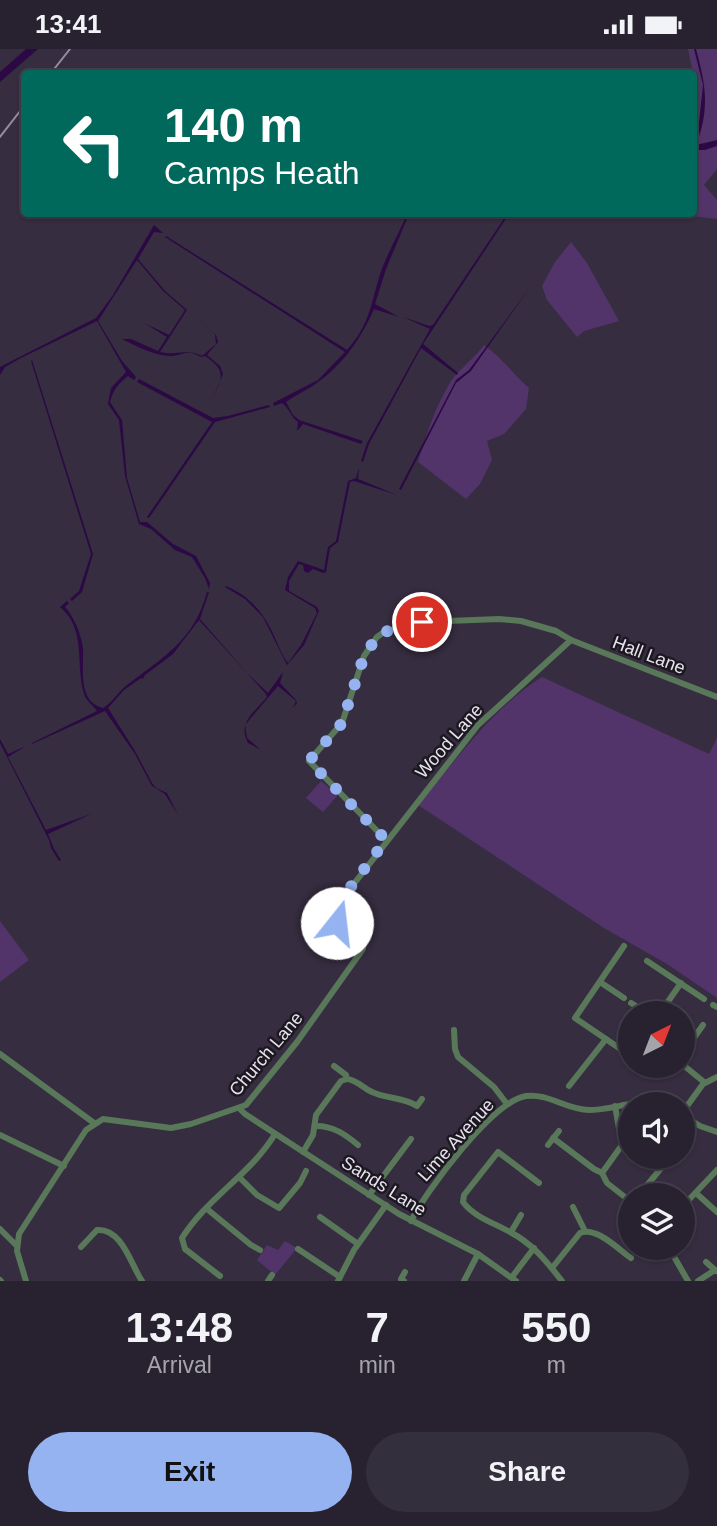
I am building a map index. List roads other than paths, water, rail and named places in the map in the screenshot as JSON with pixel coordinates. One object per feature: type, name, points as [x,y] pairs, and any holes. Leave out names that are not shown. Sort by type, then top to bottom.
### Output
[{"type":"street","name":"Hall Lane","points":[[386,840],[309,761],[342,723],[364,656],[377,637],[384,632],[422,622],[499,619],[521,621],[556,631],[571,640],[717,697]]},
{"type":"street","name":"Wood Lane","points":[[386,840],[478,725],[571,640]]},
{"type":"street","name":"Church Lane","points":[[94,1123],[110,1119],[171,1128],[240,1108],[251,1100],[297,1042],[360,954],[362,944],[337,923],[333,913],[386,840]]},
{"type":"street","points":[[618,1047],[575,1018],[624,946]]},
{"type":"street","points":[[648,961],[704,999]]},
{"type":"street","points":[[600,982],[624,998]]},
{"type":"street","points":[[668,1001],[681,983]]},
{"type":"street","points":[[695,1034],[704,1025]]},
{"type":"street","points":[[454,1030],[456,1052],[462,1062],[494,1087],[507,1104]]},
{"type":"street","points":[[569,1086],[589,1065],[606,1039]]},
{"type":"street","points":[[448,1054],[456,1052]]},
{"type":"street","points":[[0,1055],[94,1123],[86,1129],[21,1229],[16,1245]]},
{"type":"street","points":[[334,1066],[346,1075],[347,1079]]},
{"type":"street","points":[[695,1075],[704,1083]]},
{"type":"street","points":[[695,1096],[704,1083],[717,1077]]},
{"type":"street","points":[[303,1152],[316,1126],[316,1115],[341,1081],[355,1080],[376,1094],[407,1100],[417,1106],[422,1099]]},
{"type":"street","name":"Lime Avenue","points":[[411,1221],[432,1187],[493,1115],[517,1098],[529,1095],[542,1097],[589,1110],[618,1106]]},
{"type":"street","points":[[602,1173],[622,1145],[615,1106]]},
{"type":"street","name":"Sands Lane","points":[[240,1108],[245,1114],[369,1195],[411,1221],[478,1254],[514,1279]]},
{"type":"street","points":[[695,1123],[717,1132]]},
{"type":"street","points":[[316,1126],[326,1126],[338,1131],[358,1145]]},
{"type":"street","points":[[548,1145],[559,1131]]},
{"type":"street","points":[[220,1276],[179,1244],[206,1209],[263,1153],[275,1134]]},
{"type":"street","points":[[0,1135],[64,1166]]},
{"type":"street","points":[[553,1138],[602,1173],[607,1183],[618,1192]]},
{"type":"street","points":[[369,1195],[408,1148],[411,1139]]},
{"type":"street","points":[[534,1182],[496,1150],[464,1195],[463,1202],[485,1220],[511,1232],[534,1248],[562,1281]]},
{"type":"street","points":[[717,1170],[696,1193],[717,1212]]},
{"type":"street","points":[[239,1177],[257,1195],[282,1210],[306,1171]]},
{"type":"street","points":[[298,1249],[339,1279],[358,1244],[386,1205]]},
{"type":"street","points":[[206,1209],[260,1250]]},
{"type":"street","points":[[573,1212],[585,1231]]},
{"type":"street","points":[[511,1232],[521,1215]]},
{"type":"street","points":[[320,1217],[358,1244]]},
{"type":"street","points":[[0,1229],[16,1245],[26,1281]]},
{"type":"street","points":[[81,1247],[97,1230],[102,1229],[123,1245],[142,1281]]},
{"type":"street","points":[[552,1268],[580,1233],[585,1231],[595,1233],[618,1248]]},
{"type":"street","points":[[514,1279],[534,1248]]},
{"type":"street","points":[[464,1281],[478,1254]]},
{"type":"street","points":[[676,1260],[688,1281]]},
{"type":"street","points":[[698,1281],[716,1271],[706,1262]]},
{"type":"street","points":[[404,1281],[401,1279],[405,1272]]},
{"type":"railway","points":[[53,70],[70,49]]},
{"type":"railway","points":[[0,137],[21,110]]}]
